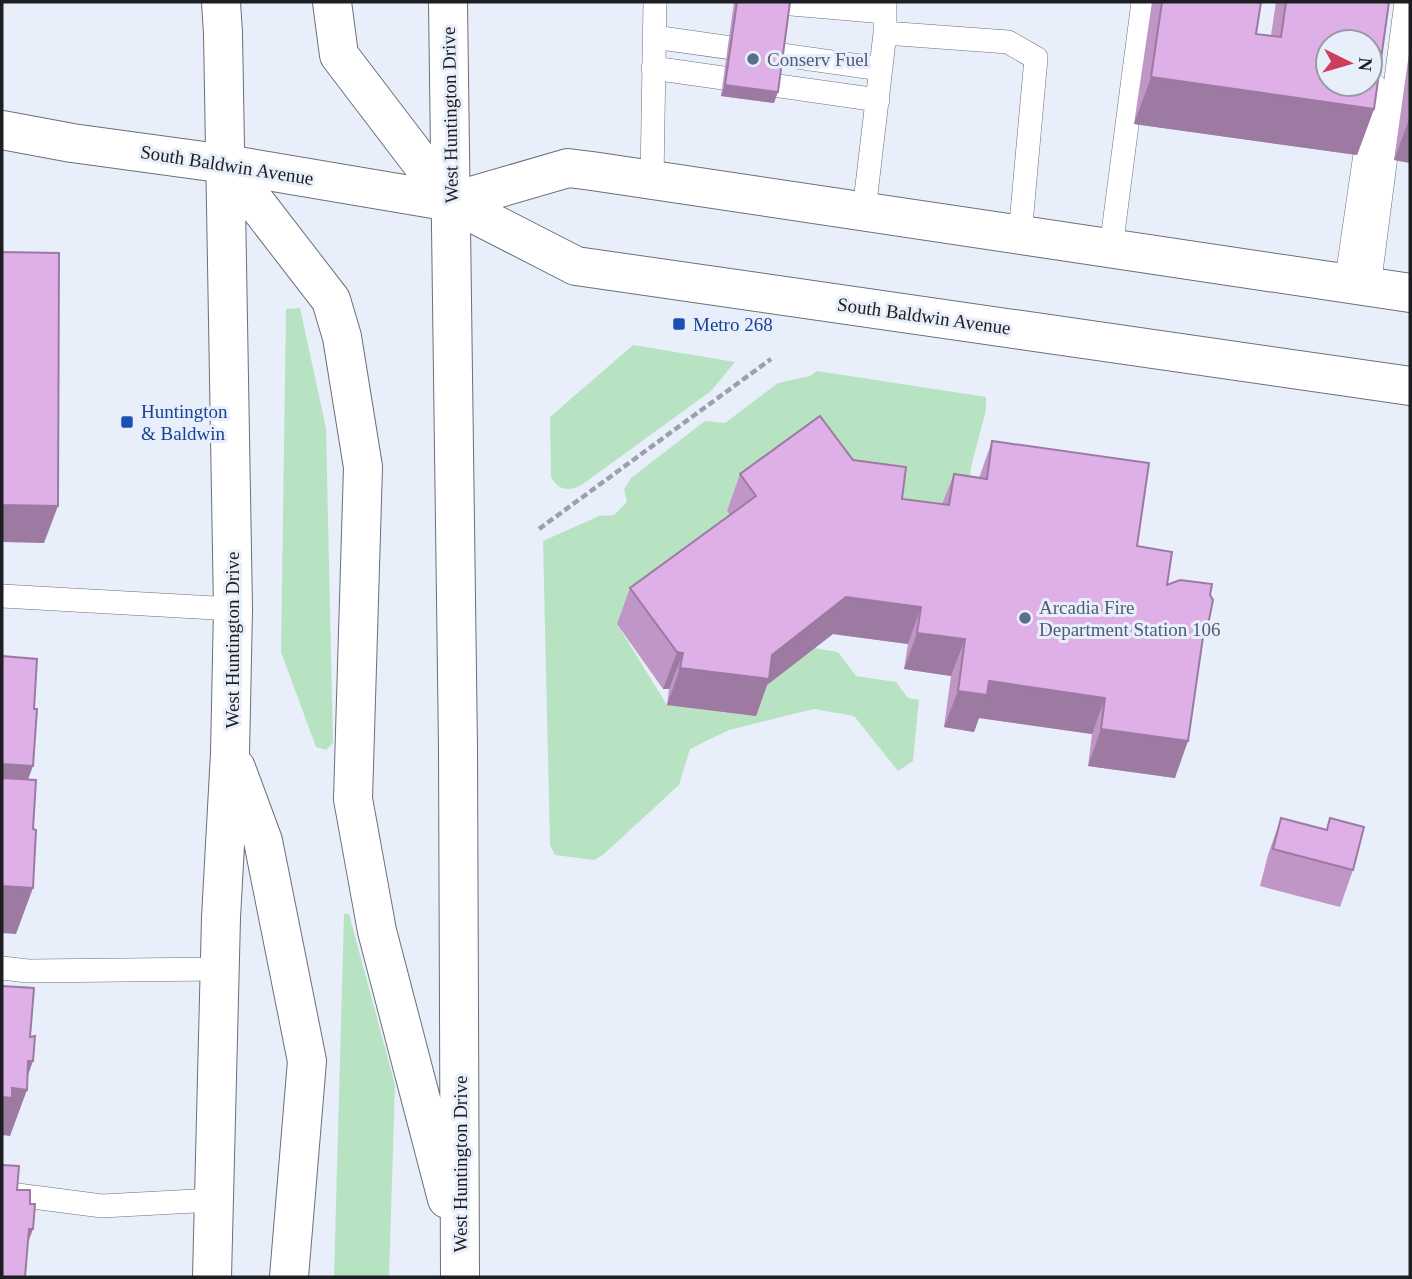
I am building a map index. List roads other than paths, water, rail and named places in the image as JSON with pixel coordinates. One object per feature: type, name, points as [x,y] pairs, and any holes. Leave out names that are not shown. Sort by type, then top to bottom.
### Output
[{"type":"main road","name":"West Huntington Drive","points":[[212,1277],[233,608],[221,2]]},
{"type":"main road","points":[[332,2],[339,55],[452,202]]},
{"type":"main road","name":"West Huntington Drive","points":[[448,2],[461,1266]]},
{"type":"main road","name":"South Baldwin Avenue","points":[[2,130],[452,202],[576,266],[1410,386]]},
{"type":"main road","points":[[226,164],[331,300],[342,337],[363,467],[353,799],[377,931],[461,1266]]},
{"type":"main road","name":"South Baldwin Avenue","points":[[452,202],[568,168],[1410,293]]},
{"type":"main road","points":[[230,753],[263,841],[307,1061],[289,1277]]},
{"type":"lane","points":[[652,180],[656,2]]},
{"type":"lane","points":[[768,2],[885,16],[1008,42],[1036,58],[1020,235]]},
{"type":"lane","points":[[1111,248],[1143,2]]},
{"type":"lane","points":[[1358,285],[1387,2]]},
{"type":"lane","points":[[1358,285],[1406,2]]},
{"type":"lane","points":[[864,211],[885,16]]},
{"type":"lane","points":[[654,37],[881,69]]},
{"type":"lane","points":[[653,68],[878,100]]},
{"type":"lane","points":[[2,596],[233,608]]},
{"type":"lane","points":[[2,968],[28,971],[220,969]]},
{"type":"lane","points":[[2,1192],[102,1206],[214,1200]]},
{"type":"place","name":"Conserv Fuel","points":[[753,59]]},
{"type":"place","name":"Metro 268","points":[[679,324]]},
{"type":"place","name":"Huntington & Baldwin","points":[[127,422]]},
{"type":"place","name":"Arcadia Fire Department Station 106","points":[[1025,618]]}]
